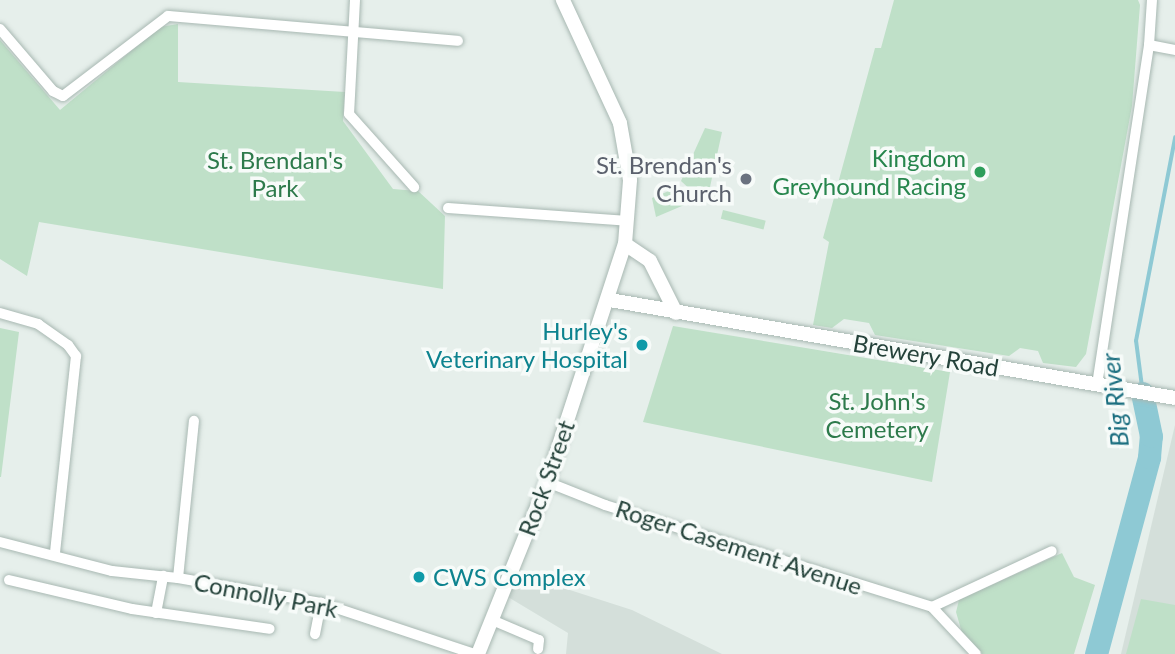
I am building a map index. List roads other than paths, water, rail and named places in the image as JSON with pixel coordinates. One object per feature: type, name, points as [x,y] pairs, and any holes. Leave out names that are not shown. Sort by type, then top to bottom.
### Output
[{"type":"main road","name":"Rock Street","points":[[476,654],[547,482],[610,300],[625,244],[629,168],[620,123],[563,0]]},
{"type":"main road","points":[[625,244],[650,261],[677,313]]},
{"type":"main road","name":"Brewery Road","points":[[610,300],[1175,398]]},
{"type":"street","points":[[355,0],[351,32],[349,114],[414,187]]},
{"type":"street","points":[[1097,385],[1149,44],[1152,0]]},
{"type":"street","points":[[0,29],[53,91],[63,96],[169,16],[458,41]]},
{"type":"street","points":[[1149,44],[1175,50]]},
{"type":"street","points":[[448,208],[628,221]]},
{"type":"street","points":[[0,313],[38,324],[68,345],[76,356],[55,554]]},
{"type":"street","points":[[178,578],[194,421]]},
{"type":"street","name":"Roger Casement Avenue","points":[[547,482],[606,505],[932,607],[976,654]]},
{"type":"street","name":"Connolly Park","points":[[0,542],[55,554],[112,572],[178,578],[321,603],[476,654]]},
{"type":"street","points":[[932,607],[1052,551]]},
{"type":"street","points":[[156,613],[163,576]]},
{"type":"street","points":[[9,580],[156,613],[270,629]]},
{"type":"street","points":[[314,634],[321,603]]},
{"type":"street","points":[[492,620],[539,640],[538,649]]},
{"type":"waterway","name":"Big River","points":[[1142,387],[1136,341],[1175,138]]},
{"type":"waterway","name":"Big River","points":[[1096,654],[1149,457],[1151,436],[1142,393]]},
{"type":"place","name":"Kingdom Greyhound Racing","points":[[980,172]]},
{"type":"place","name":"St. Brendan's Church","points":[[746,179]]},
{"type":"place","name":"Hurley's Veterinary Hospital","points":[[642,345]]},
{"type":"place","name":"CWS Complex","points":[[419,577]]},
{"type":"park label","name":"St. Brendan's Park","points":[[275,174]]},
{"type":"park label","name":"St. John's Cemetery","points":[[877,415]]}]
